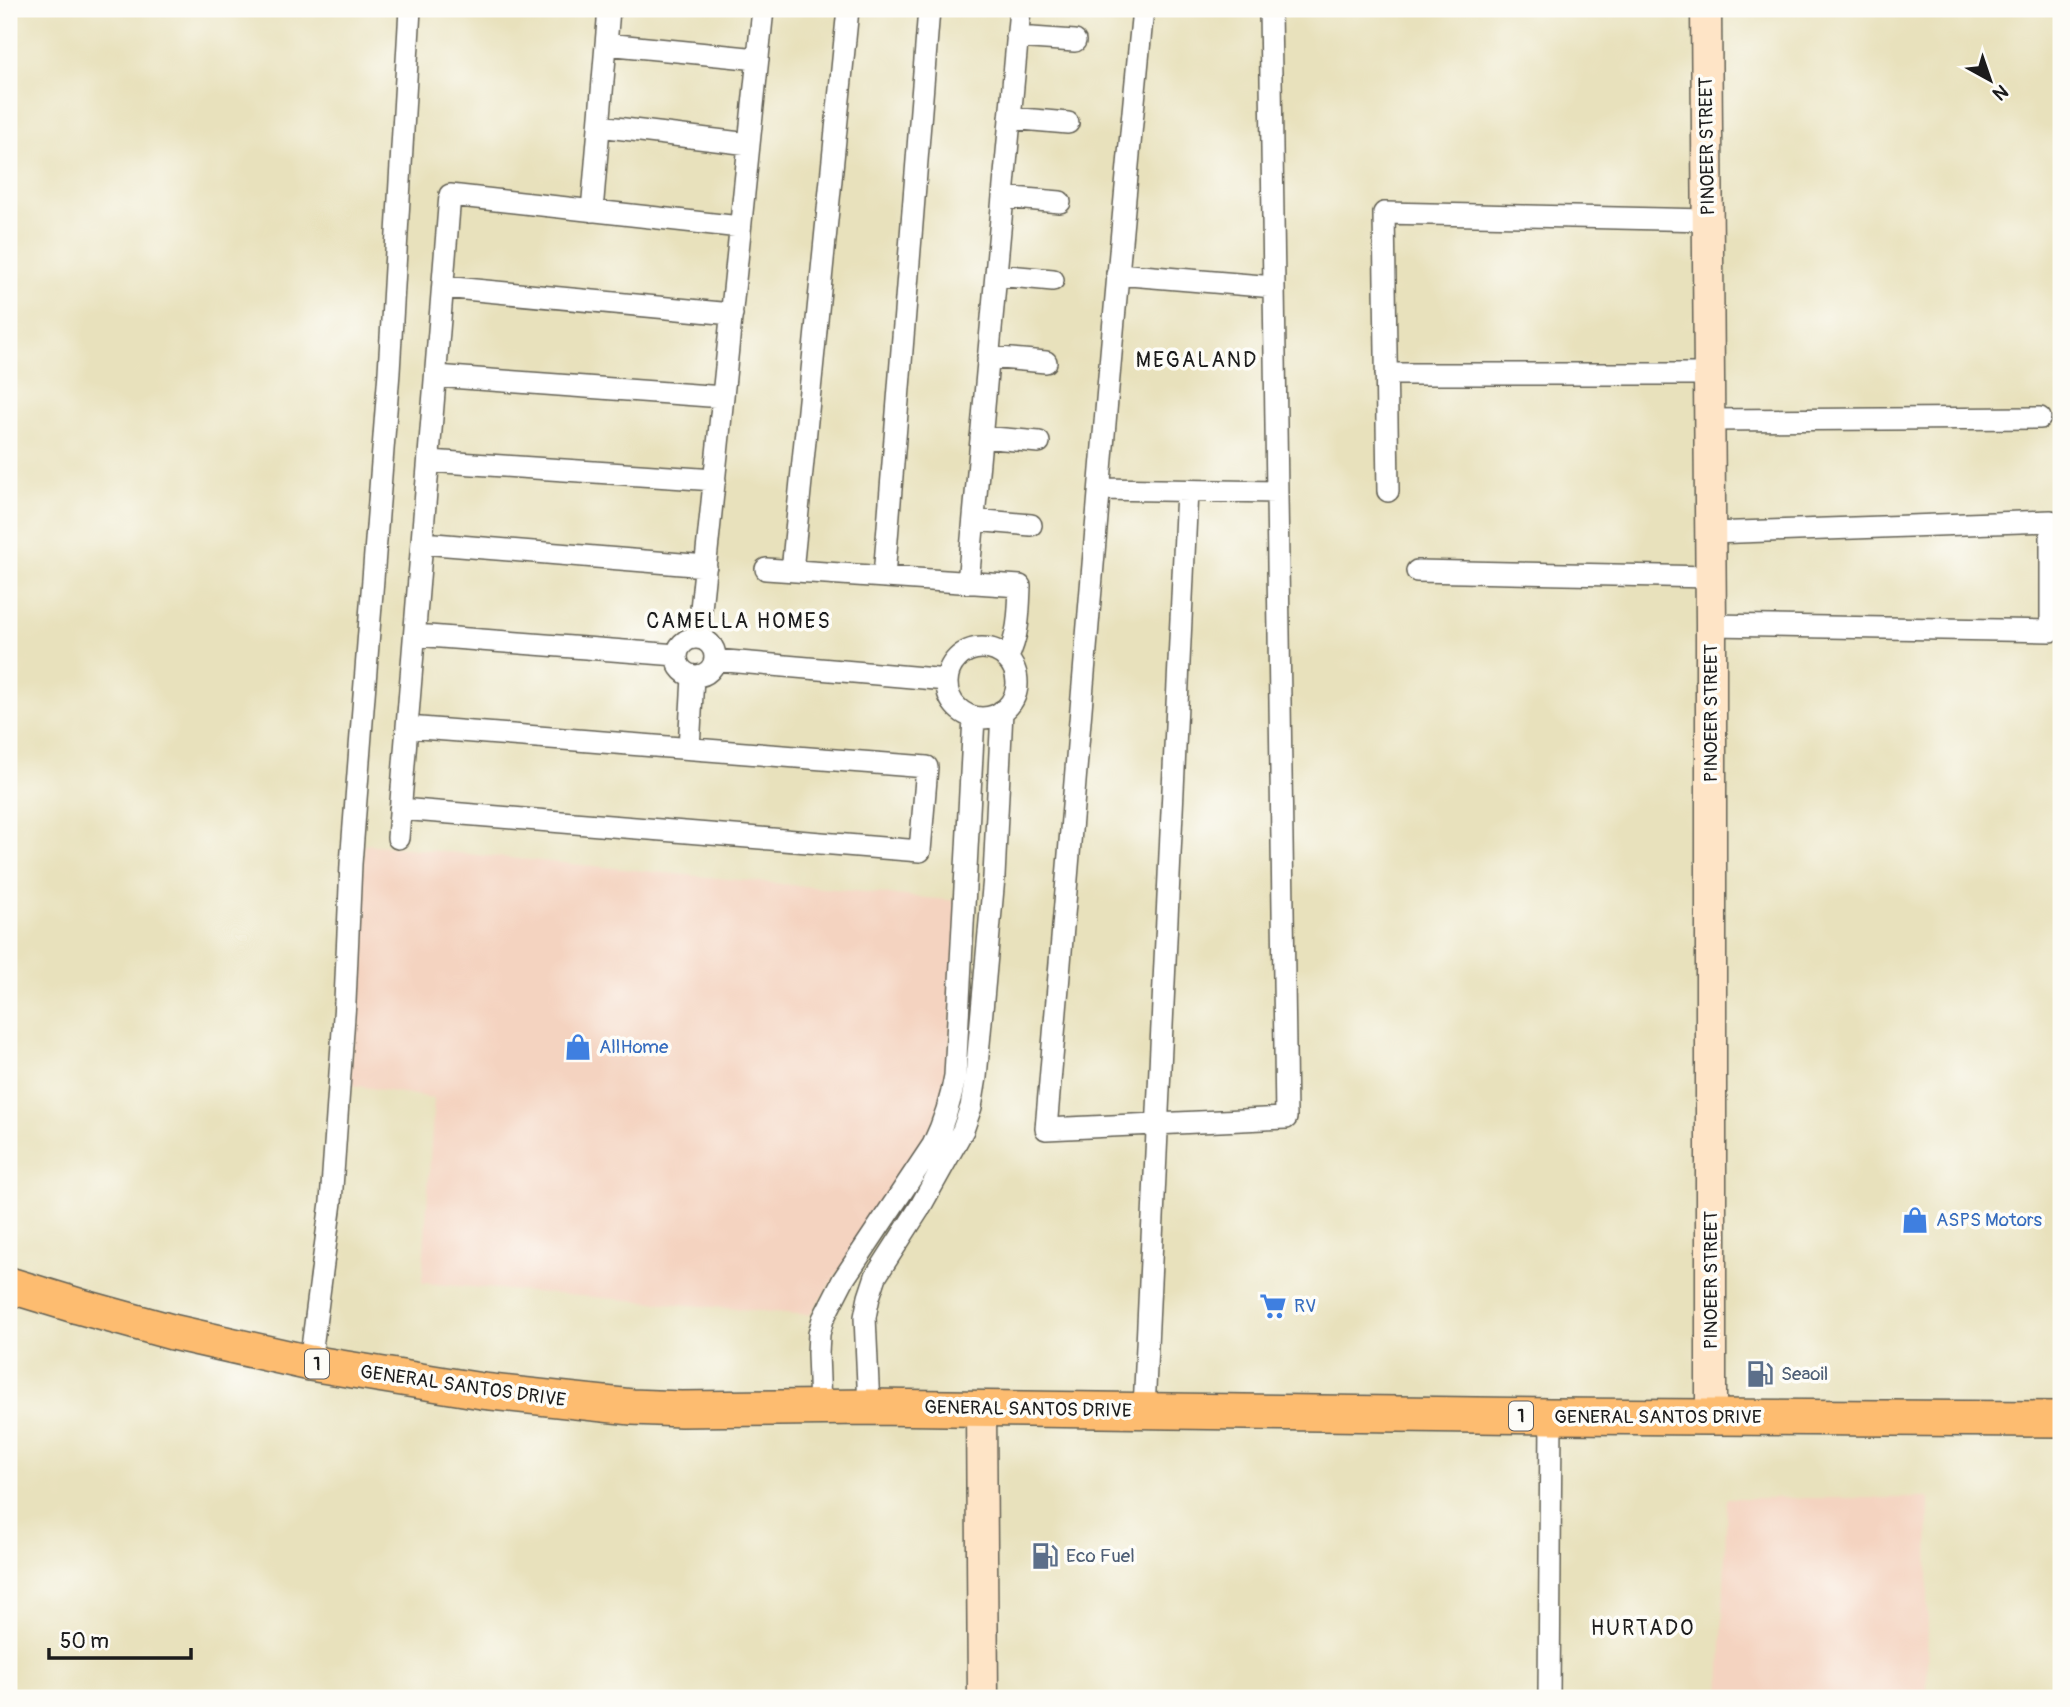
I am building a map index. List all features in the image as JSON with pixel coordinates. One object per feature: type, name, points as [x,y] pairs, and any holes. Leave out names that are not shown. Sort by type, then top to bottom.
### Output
[{"type":"highway","name":"GENERAL SANTOS DRIVE","points":[[9,1285],[172,1332],[310,1363],[470,1389],[632,1407],[2061,1419]]},
{"type":"main road","name":"PINOEER STREET","points":[[1706,9],[1711,533],[1711,1417]]},
{"type":"main road","points":[[981,1408],[983,1698]]},
{"type":"street","points":[[310,1363],[331,1202],[345,1002],[351,864],[388,372],[410,9]]},
{"type":"street","points":[[592,211],[609,9]]},
{"type":"street","points":[[698,638],[763,9]]},
{"type":"street","points":[[792,571],[848,9]]},
{"type":"street","points":[[884,577],[929,9]]},
{"type":"street","points":[[968,583],[1020,9]]},
{"type":"street","points":[[1143,9],[1117,274],[1046,1129],[1286,1118],[1270,9]]},
{"type":"street","points":[[1017,37],[1075,41]]},
{"type":"street","points":[[606,44],[758,59]]},
{"type":"street","points":[[1010,118],[1068,123]]},
{"type":"street","points":[[599,126],[749,144]]},
{"type":"street","points":[[398,838],[450,195],[740,227]]},
{"type":"street","points":[[1003,197],[1060,202]]},
{"type":"street","points":[[1388,491],[1384,214],[1708,220]]},
{"type":"street","points":[[1117,274],[1274,287]]},
{"type":"street","points":[[996,275],[1053,280]]},
{"type":"street","points":[[443,287],[732,314]]},
{"type":"street","points":[[988,357],[1046,362]]},
{"type":"street","points":[[1386,374],[1709,374]]},
{"type":"street","points":[[436,376],[723,397]]},
{"type":"street","points":[[1709,420],[2040,418]]},
{"type":"street","points":[[981,438],[1039,442]]},
{"type":"street","points":[[429,461],[715,480]]},
{"type":"street","points":[[1101,489],[1277,492]]},
{"type":"street","points":[[1144,1410],[1187,491]]},
{"type":"street","points":[[974,520],[1031,525]]},
{"type":"street","points":[[1711,533],[2051,521],[2051,631],[1711,625]]},
{"type":"street","points":[[422,542],[706,566]]},
{"type":"street","points":[[766,569],[1020,586],[1018,626],[1015,642],[1007,659]]},
{"type":"street","points":[[1417,570],[1711,577]]},
{"type":"street","points":[[415,635],[677,655]]},
{"type":"street","points":[[698,638],[711,646],[715,660],[707,673],[693,677],[680,669],[677,655],[684,642],[698,638]]},
{"type":"street","points":[[980,648],[990,649],[1007,659],[1017,676],[1015,696],[1002,711],[993,716],[974,717],[964,713],[951,699],[948,690],[949,670],[954,662],[971,650],[980,648]]},
{"type":"street","points":[[715,660],[947,680]]},
{"type":"street","points":[[689,748],[693,677]]},
{"type":"street","points":[[869,1407],[865,1317],[876,1276],[950,1155],[971,1107],[994,877],[1002,711]]},
{"type":"street","points":[[820,1407],[818,1353],[823,1319],[843,1280],[933,1145],[951,1102],[955,1076],[974,717]]},
{"type":"street","points":[[400,809],[919,851],[927,766],[407,727]]},
{"type":"street","points":[[1549,1698],[1552,1416]]},
{"type":"shaded area","points":[[364,844],[958,901],[947,1091],[923,1144],[810,1315],[422,1283],[434,1098],[350,1085]]},
{"type":"shaded area","points":[[1727,1498],[1929,1498],[1927,1698],[1720,1698]]},
{"type":"place","name":"AllHome","points":[[578,1047]]},
{"type":"place","name":"ASPS Motors","points":[[1915,1220]]},
{"type":"place","name":"RV","points":[[1273,1306]]},
{"type":"place","name":"Seaoil","points":[[1760,1374]]},
{"type":"place","name":"Eco Fuel","points":[[1045,1556]]},
{"type":"district","name":"MEGALAND","points":[[1197,360]]},
{"type":"district","name":"CAMELLA HOMES","points":[[739,621]]},
{"type":"district","name":"HURTADO","points":[[1643,1628]]}]
